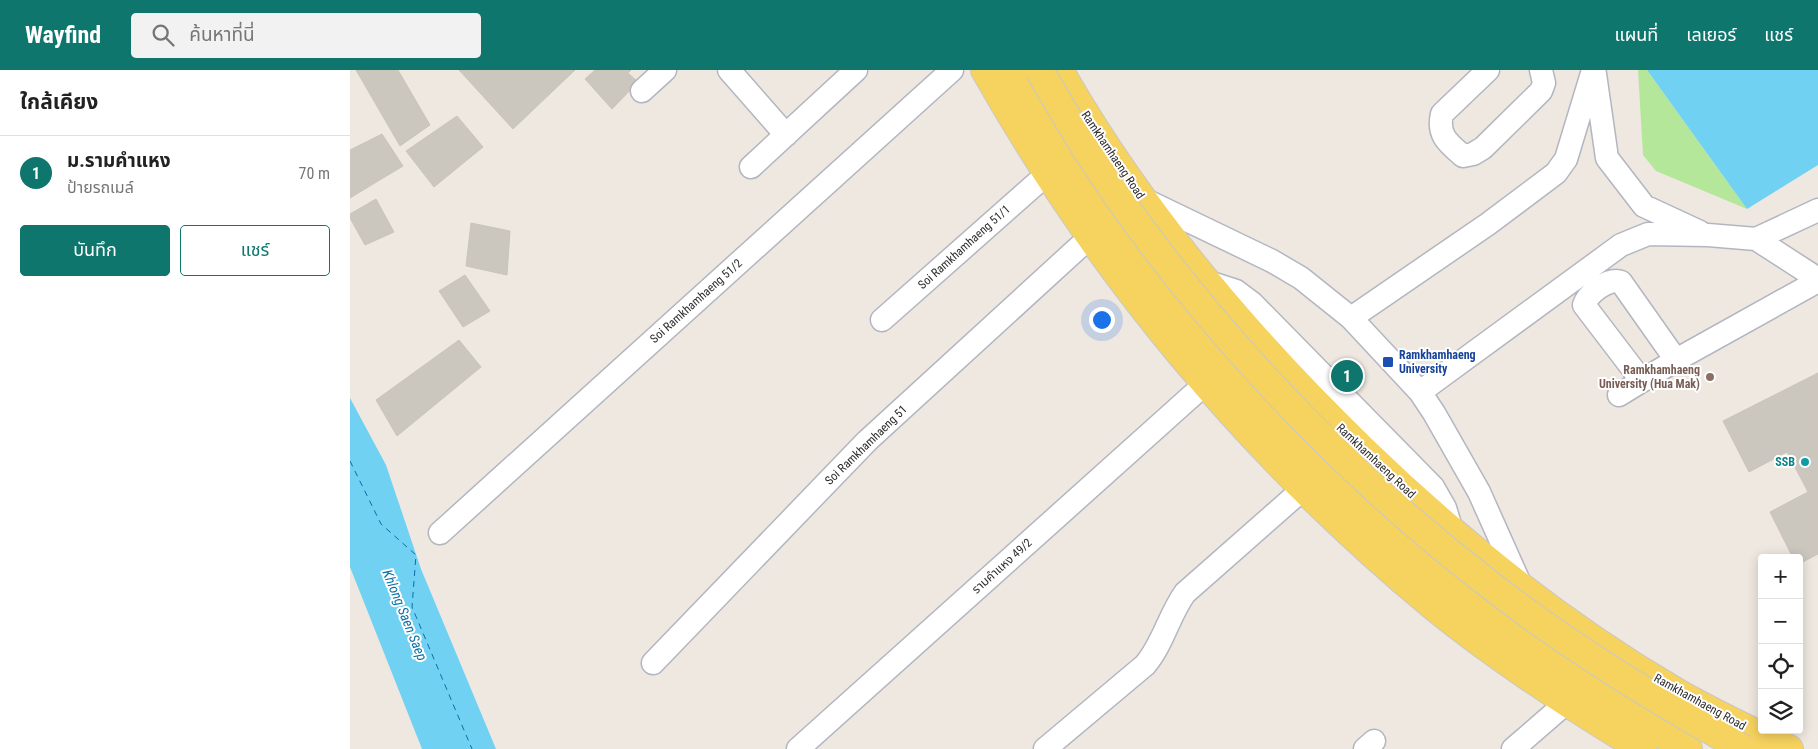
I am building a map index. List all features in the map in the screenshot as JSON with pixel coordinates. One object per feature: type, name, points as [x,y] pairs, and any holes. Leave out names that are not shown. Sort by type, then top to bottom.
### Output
[{"type":"main road","points":[[986,70],[1047,174],[1090,237],[1205,384],[1246,431],[1303,489],[1371,553],[1434,606],[1496,654],[1566,703],[1642,749]]},
{"type":"main road","points":[[1010,70],[1070,170],[1140,269],[1213,357],[1296,447],[1375,523],[1471,603],[1571,677],[1688,749]]},
{"type":"main road","name":"Ramkhamhaeng Road","points":[[1039,70],[1091,156],[1160,254],[1231,340],[1314,428],[1391,503],[1485,582],[1588,656],[1674,710],[1745,743],[1789,749]]},
{"type":"main road","name":"Ramkhamhaeng Road","points":[[1060,70],[1091,126],[1140,198],[1205,281],[1296,383],[1391,477],[1452,531],[1521,586],[1601,643],[1676,692],[1745,743]]},
{"type":"street","points":[[642,91],[665,70]]},
{"type":"street","points":[[729,70],[786,135]]},
{"type":"street","points":[[751,167],[856,70]]},
{"type":"street","name":"Soi Ramkhamhaeng 51/2","points":[[440,533],[952,70]]},
{"type":"street","points":[[1488,70],[1442,114],[1440,123],[1444,139],[1463,156],[1473,154],[1483,148],[1541,91],[1544,83],[1541,70]]},
{"type":"street","points":[[1351,318],[1488,224],[1556,173],[1566,159],[1594,70]]},
{"type":"street","points":[[1594,70],[1607,158],[1644,206],[1708,235]]},
{"type":"street","name":"Soi Ramkhamhaeng 51/1","points":[[882,320],[1047,174]]},
{"type":"street","points":[[1140,198],[1272,261],[1301,278],[1351,318],[1420,392],[1464,464],[1521,586]]},
{"type":"street","points":[[1756,240],[1818,210]]},
{"type":"street","points":[[1420,392],[1621,245],[1648,234],[1708,235],[1756,240],[1818,280],[1676,360],[1620,395]]},
{"type":"street","name":"Soi Ramkhamhaeng 51","points":[[652,664],[867,441],[1090,237]]},
{"type":"street","points":[[1642,381],[1584,305],[1588,296],[1599,288],[1613,281],[1620,282],[1676,360]]},
{"type":"street","name":"รามคำแหง 49/2","points":[[798,749],[1205,384]]},
{"type":"street","points":[[1045,749],[1145,665],[1153,655],[1176,605],[1185,593],[1303,489]]},
{"type":"street","points":[[1513,749],[1566,703]]},
{"type":"green space","points":[[1638,70],[1647,70],[1747,209],[1656,171],[1643,155]]},
{"type":"water","points":[[1647,70],[1818,70],[1818,165],[1747,209]]},
{"type":"water","name":"Khlong Saen Saep","points":[[350,398],[386,465],[421,569],[496,749],[422,749],[350,567]]},
{"type":"building","points":[[356,70],[398,70],[430,125],[400,146]]},
{"type":"building","points":[[459,70],[575,70],[513,129]]},
{"type":"building","points":[[595,70],[631,70],[628,73],[638,82],[612,109],[585,79]]},
{"type":"building","points":[[457,116],[483,147],[434,187],[406,151]]},
{"type":"building","points":[[382,134],[403,166],[350,198],[350,150]]},
{"type":"building","points":[[376,199],[394,232],[365,245],[350,218],[350,214]]},
{"type":"building","points":[[471,223],[510,231],[507,275],[466,266]]},
{"type":"building","points":[[465,275],[490,311],[463,327],[439,291]]},
{"type":"building","points":[[459,340],[481,367],[397,436],[376,400]]},
{"type":"building","name":"SSB","points":[[1818,373],[1818,554],[1803,562],[1803,554],[1791,554],[1770,512],[1808,492],[1787,452],[1749,472],[1723,421]]},
{"type":"ferry route","points":[[350,461],[381,524],[416,555],[412,607],[472,749]]},
{"type":"place","name":"Ramkhamhaeng University","points":[[1388,362]]},
{"type":"place","name":"ม.รามคำแหง","points":[[1347,376]]},
{"type":"place","name":"Ramkhamhaeng University (Hua Mak)","points":[[1710,377]]},
{"type":"place","name":"SSB","points":[[1805,462]]}]
